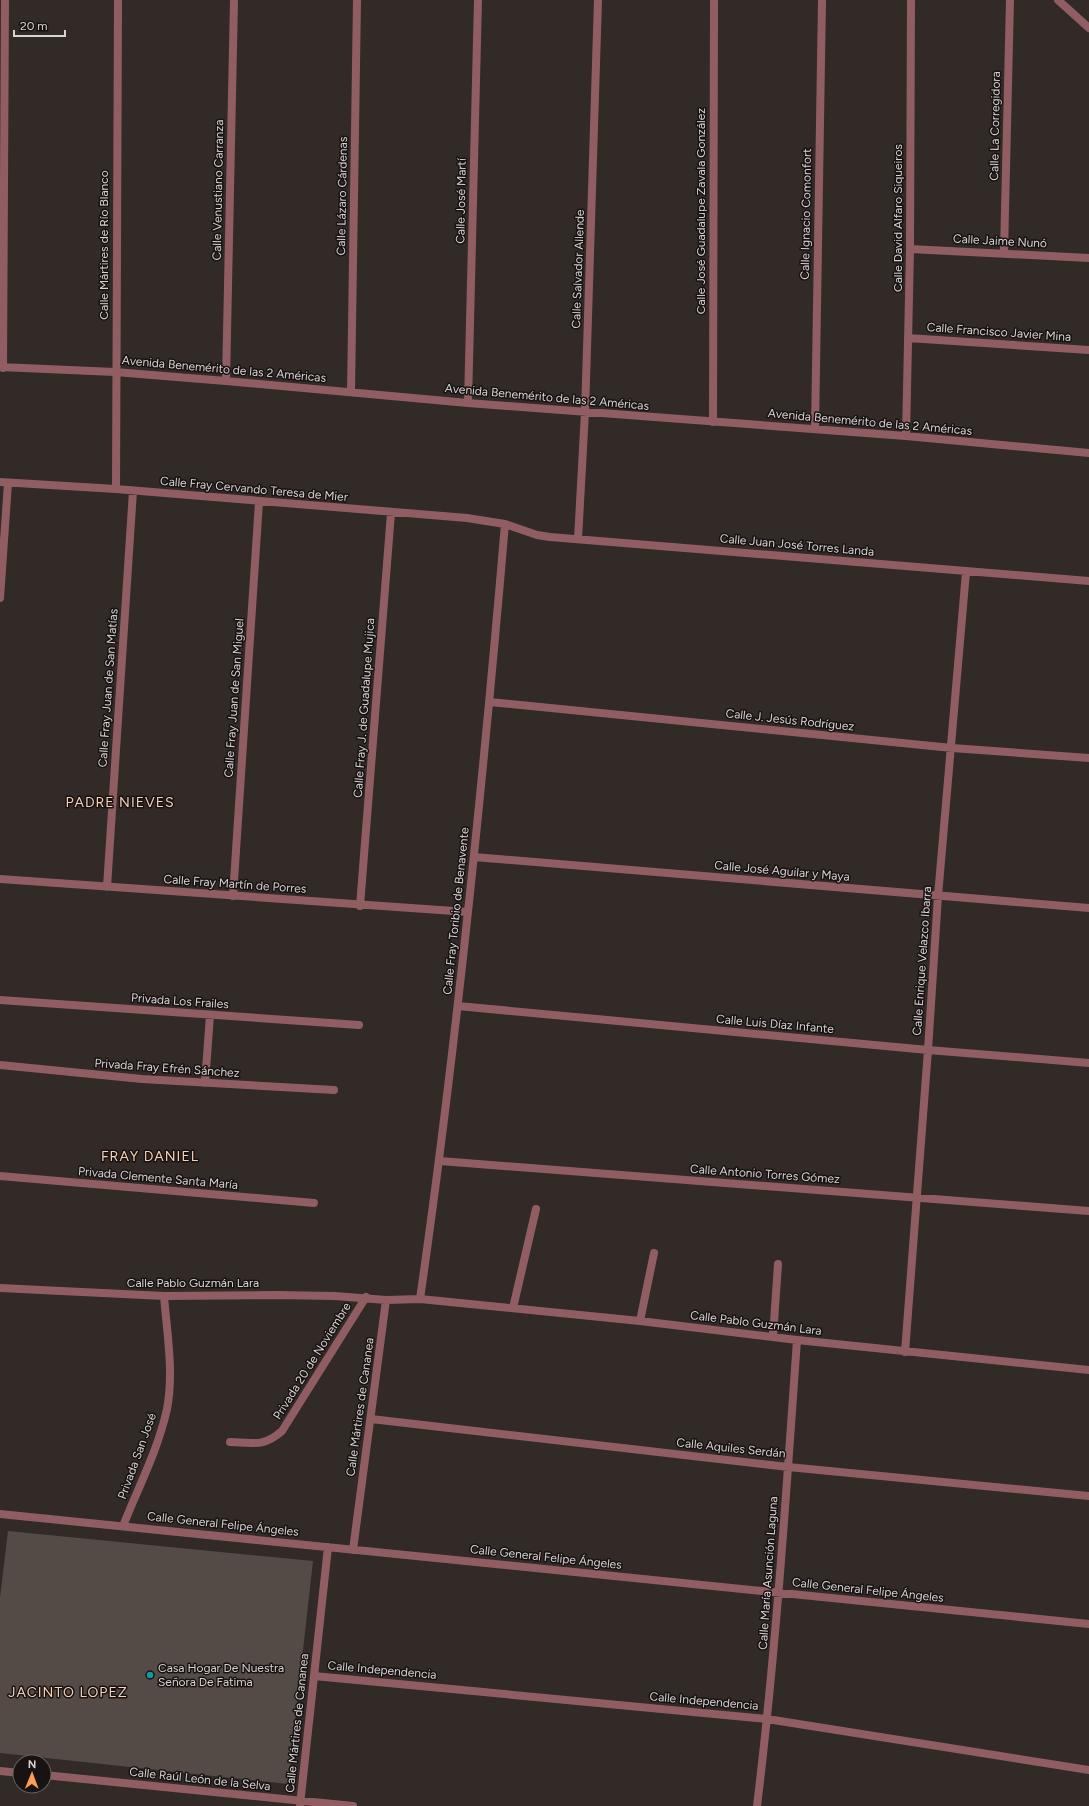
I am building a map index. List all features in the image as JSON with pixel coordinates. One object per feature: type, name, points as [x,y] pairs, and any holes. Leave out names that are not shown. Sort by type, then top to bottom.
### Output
[{"type":"street","points":[[2,367],[5,0]]},
{"type":"street","name":"Calle Mártires de Río Blanco","points":[[116,490],[115,372],[118,0]]},
{"type":"street","name":"Calle Venustiano Carranza","points":[[226,381],[234,0]]},
{"type":"street","name":"Calle Lázaro Cárdenas","points":[[351,392],[357,0]]},
{"type":"street","name":"Calle José Martí","points":[[468,403],[478,0]]},
{"type":"street","name":"Calle Salvador Allende","points":[[578,539],[585,412],[598,0]]},
{"type":"street","name":"Calle José Guadalupe Zavala González","points":[[713,422],[714,0]]},
{"type":"street","name":"Calle Ignacio Comonfort","points":[[815,429],[822,0]]},
{"type":"street","name":"Calle David Alfaro Siqueiros","points":[[906,436],[910,248],[910,0]]},
{"type":"street","name":"Calle La Corregidora","points":[[1004,253],[1010,0]]},
{"type":"street","points":[[1058,0],[1089,28]]},
{"type":"street","name":"Calle Jaime Nunó","points":[[910,248],[1089,258]]},
{"type":"street","name":"Calle Francisco Javier Mina","points":[[908,338],[1089,350]]},
{"type":"street","name":"Avenida Benemérito de las 2 Américas","points":[[2,367],[115,372],[468,403],[906,436],[1089,453]]},
{"type":"street","points":[[0,598],[4,482]]},
{"type":"street","name":"Calle Fray Cervando Teresa de Mier","points":[[4,482],[467,518],[505,524]]},
{"type":"street","name":"Calle Fray Juan de San Matías","points":[[107,886],[133,491]]},
{"type":"street","name":"Calle Fray Juan de San Miguel","points":[[233,896],[259,502]]},
{"type":"street","name":"Calle Fray J. de Guadalupe Mujica","points":[[360,906],[391,513]]},
{"type":"street","name":"Calle Juan José Torres Landa","points":[[505,524],[537,536],[1089,581]]},
{"type":"street","name":"Calle Fray Toribio de Benavente","points":[[420,1299],[440,1161],[458,1006],[490,702],[505,524]]},
{"type":"street","name":"Calle Enrique Velazco Ibarra","points":[[905,1352],[938,896],[952,748],[966,572]]},
{"type":"street","name":"Calle J. Jesús Rodríguez","points":[[490,702],[952,748],[1089,758]]},
{"type":"street","name":"Calle José Aguilar y Maya","points":[[474,857],[1089,908]]},
{"type":"street","name":"Calle Fray Martín de Porres","points":[[0,879],[360,906],[468,912]]},
{"type":"street","name":"Privada Los Frailes","points":[[0,1000],[359,1026]]},
{"type":"street","name":"Calle Luis Díaz Infante","points":[[458,1006],[928,1050],[1089,1063]]},
{"type":"street","points":[[204,1083],[210,1015]]},
{"type":"street","name":"Privada Fray Efrén Sánchez","points":[[0,1065],[142,1079],[334,1090]]},
{"type":"street","name":"Calle Antonio Torres Gómez","points":[[440,1161],[1089,1211]]},
{"type":"street","name":"Privada Clemente Santa María","points":[[0,1176],[314,1203]]},
{"type":"street","points":[[513,1308],[536,1208]]},
{"type":"street","points":[[640,1321],[654,1254]]},
{"type":"street","points":[[772,1337],[778,1264]]},
{"type":"street","name":"Calle Pablo Guzmán Lara","points":[[0,1288],[164,1296],[277,1295],[386,1300]]},
{"type":"street","name":"Privada San José","points":[[122,1526],[156,1446],[167,1409],[170,1385],[164,1296]]},
{"type":"street","name":"Privada 20 de Noviembre","points":[[230,1442],[264,1443],[273,1439],[282,1431],[366,1298]]},
{"type":"street","points":[[386,1300],[420,1299]]},
{"type":"street","name":"Calle Pablo Guzmán Lara","points":[[420,1299],[640,1321],[905,1352],[1089,1370]]},
{"type":"street","name":"Calle Mártires de Cananea","points":[[353,1550],[386,1300]]},
{"type":"street","name":"Calle María Asunción Laguna","points":[[756,1806],[767,1719],[779,1593],[797,1340]]},
{"type":"street","name":"Calle Aquiles Serdán","points":[[371,1419],[788,1467],[1089,1496]]},
{"type":"street","name":"Calle General Felipe Ángeles","points":[[0,1514],[1089,1624]]},
{"type":"street","name":"Calle Mártires de Cananea","points":[[300,1803],[328,1547]]},
{"type":"street","name":"Calle Independencia","points":[[314,1676],[767,1719],[1089,1770]]},
{"type":"street","points":[[0,1771],[12,1772]]},
{"type":"street","name":"Calle Raúl León de la Selva","points":[[52,1777],[300,1803],[353,1806]]},
{"type":"building","name":"Casa Hogar De Nuestra Señora De Fatima","points":[[8,1531],[313,1561],[288,1784],[52,1759],[52,1754],[0,1753],[0,1598]]},
{"type":"place","name":"Casa Hogar De Nuestra Señora De Fatima","points":[[150,1675]]},
{"type":"district","name":"PADRE NIEVES","points":[[120,802]]},
{"type":"district","name":"FRAY DANIEL","points":[[150,1156]]},
{"type":"district","name":"JACINTO LOPEZ","points":[[68,1692]]}]
